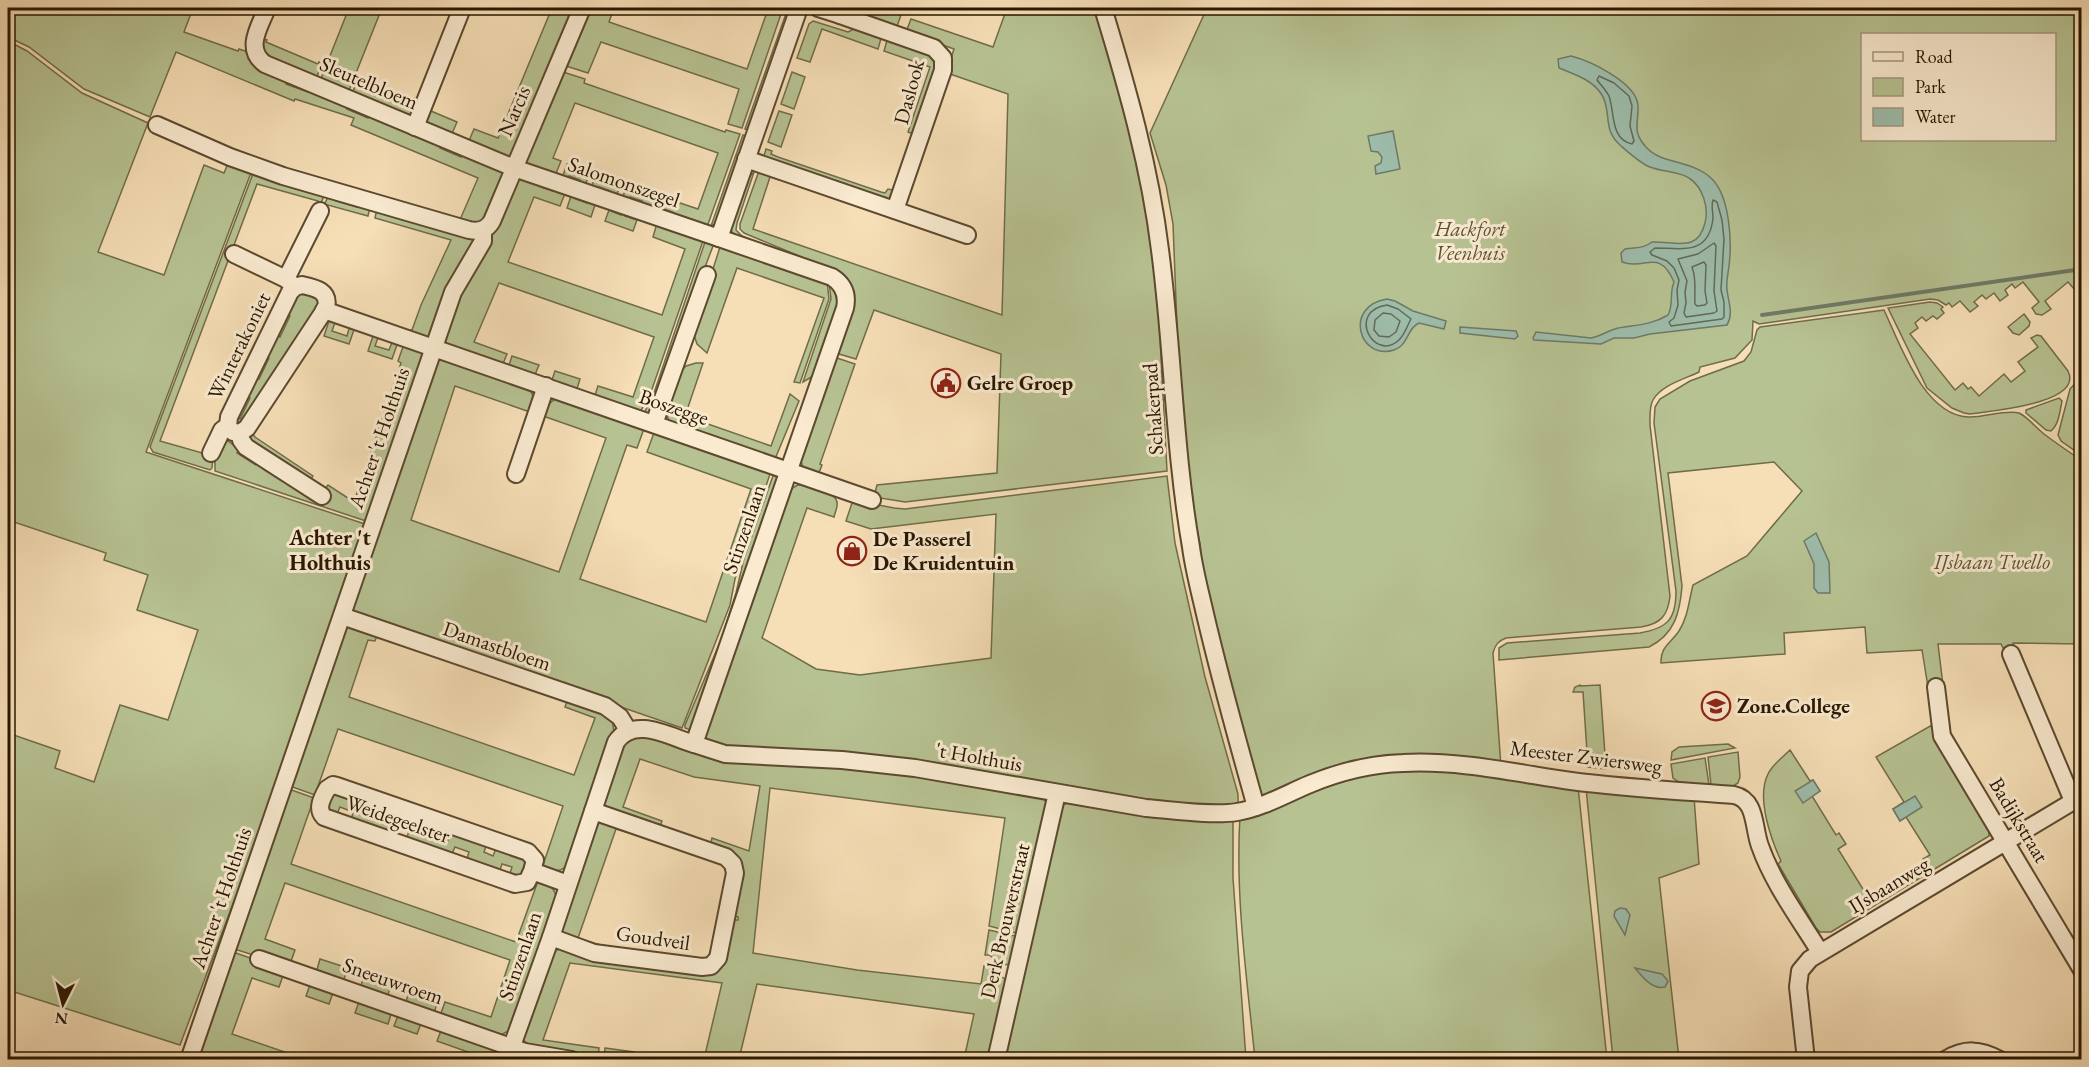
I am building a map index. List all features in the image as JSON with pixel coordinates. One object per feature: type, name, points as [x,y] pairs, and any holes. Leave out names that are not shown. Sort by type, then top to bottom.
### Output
[{"type":"street","name":"Sleutelbloem","points":[[267,8],[253,46],[258,59],[265,64],[514,168]]},
{"type":"street","points":[[415,127],[462,8]]},
{"type":"street","name":"Narcis","points":[[483,230],[492,221],[582,8]]},
{"type":"street","points":[[719,238],[799,8]]},
{"type":"street","points":[[818,8],[842,11]]},
{"type":"street","name":"Schakerpad","points":[[1103,8],[1142,146],[1152,196],[1172,353],[1180,473],[1191,549],[1217,664],[1256,807]]},
{"type":"street","name":"Daslook","points":[[842,11],[934,48],[943,58],[943,70],[895,210]]},
{"type":"street","points":[[157,125],[230,157],[305,183],[469,230],[483,230]]},
{"type":"street","points":[[746,159],[967,235]]},
{"type":"street","name":"Salomonszegel","points":[[514,168],[719,238]]},
{"type":"street","name":"Winterakoniet","points":[[234,429],[229,417],[290,292],[290,283],[320,211]]},
{"type":"street","name":"Achter 't Holthuis","points":[[189,1059],[453,292],[483,242],[483,230]]},
{"type":"street","name":"Stinzenlaan","points":[[694,744],[845,308],[846,294],[832,277],[719,238]]},
{"type":"street","name":"Winterakoniet","points":[[211,453],[222,430],[247,428],[324,310],[327,299],[321,290],[290,283],[234,254]]},
{"type":"street","points":[[654,424],[707,275]]},
{"type":"street","points":[[324,310],[434,348]]},
{"type":"street","name":"Boszegge","points":[[434,348],[873,500]]},
{"type":"street","points":[[516,474],[546,386]]},
{"type":"street","points":[[234,429],[246,447],[322,496]]},
{"type":"street","name":"Damastbloem","points":[[342,616],[605,706],[620,717],[628,730]]},
{"type":"street","points":[[2012,654],[2077,799]]},
{"type":"street","name":"Badijkstraat","points":[[1936,687],[1942,736],[2082,970]]},
{"type":"street","points":[[628,730],[644,728],[694,744]]},
{"type":"street","name":"Stinzenlaan","points":[[509,1053],[616,742],[628,730]]},
{"type":"street","name":"'t Holthuis","points":[[694,744],[725,754],[879,764],[1146,808],[1235,813],[1256,807]]},
{"type":"street","name":"Meester Zwiersweg","points":[[1256,807],[1332,776],[1377,765],[1403,763],[1434,763],[1610,785],[1740,796],[1749,805],[1758,842],[1766,861],[1820,952]]},
{"type":"street","name":"Weidegeelster","points":[[333,785],[337,786],[528,852],[535,860],[532,871],[527,882],[515,884],[324,817],[320,806],[327,789],[333,785]]},
{"type":"street","name":"Derk Brouwerstraat","points":[[996,1059],[1057,793]]},
{"type":"street","name":"IJsbaanweg","points":[[1806,1059],[1799,1004],[1799,979],[1800,971],[1810,959],[2077,799]]},
{"type":"street","name":"Goudveil","points":[[550,937],[594,953],[702,968],[711,966],[718,958],[735,873],[732,862],[726,857],[593,811]]},
{"type":"street","points":[[532,871],[568,884]]},
{"type":"street","name":"Sneeuwroem","points":[[259,959],[509,1053],[573,1059]]},
{"type":"street","points":[[1945,1059],[1968,1050],[1984,1052],[2000,1059]]},
{"type":"green space","points":[[8,8],[193,8],[184,32],[238,51],[239,49],[248,52],[288,79],[286,84],[308,92],[310,88],[349,104],[347,109],[368,118],[371,113],[441,143],[440,148],[461,157],[464,152],[503,172],[504,176],[482,224],[459,222],[478,178],[351,125],[354,118],[295,99],[294,101],[176,52],[150,117],[84,89],[29,47],[8,37]]},
{"type":"green space","points":[[349,8],[382,8],[348,93],[320,81]]},
{"type":"green space","points":[[552,8],[579,8],[514,162],[468,143],[474,129],[498,138]]},
{"type":"green space","points":[[586,8],[614,8],[609,22],[747,69],[767,12],[755,8],[783,8],[742,128],[728,124],[739,89],[601,42],[588,73],[566,66]]},
{"type":"green space","points":[[788,8],[790,14],[751,131],[745,129]]},
{"type":"green space","points":[[853,8],[879,8],[901,15],[896,29],[857,14]]},
{"type":"green space","points":[[1007,8],[1096,8],[1144,185],[1155,242],[1167,471],[905,502],[874,497],[877,485],[997,473],[1001,354],[874,310],[856,359],[839,354],[836,349],[851,304],[799,256],[744,233],[740,229],[740,224],[759,171],[781,177],[780,180],[770,177],[753,229],[1002,315],[1008,94],[950,74],[937,101],[954,49],[906,32],[911,19],[993,47]]},
{"type":"green space","name":"Hackfort Veenhuis","points":[[1207,8],[2081,8],[2081,285],[2075,290],[2068,282],[2045,301],[2051,309],[2042,315],[2036,314],[2032,308],[2039,302],[2023,282],[2015,288],[2012,284],[2005,290],[2008,295],[2000,301],[1994,293],[1986,299],[1982,295],[1974,302],[1978,306],[1970,312],[1960,301],[1952,307],[1949,303],[1946,305],[1938,300],[1930,299],[1759,324],[1753,321],[1752,340],[1735,358],[1700,367],[1699,372],[1662,390],[1652,403],[1650,425],[1670,596],[1665,614],[1653,624],[1641,627],[1506,638],[1499,642],[1493,653],[1501,767],[1434,759],[1266,797],[1261,795],[1205,592],[1200,544],[1182,455],[1173,224],[1166,185],[1150,133]]},
{"type":"green space","points":[[813,21],[848,32],[854,25],[882,35],[878,49],[822,29],[810,62],[797,58],[809,24]]},
{"type":"green space","points":[[888,37],[929,51],[939,64],[916,135],[908,132],[930,67],[884,51]]},
{"type":"green space","points":[[261,38],[318,64],[322,63],[316,79],[265,58],[259,44]]},
{"type":"green space","points":[[8,41],[27,51],[82,93],[148,123],[98,252],[164,275],[204,165],[224,173],[229,161],[252,170],[146,452],[365,524],[287,760],[180,1045],[8,990],[8,733],[60,751],[55,768],[94,782],[120,705],[168,720],[198,630],[137,610],[148,575],[104,560],[106,553],[8,520]]},
{"type":"green space","points":[[450,54],[453,55],[431,111],[457,122],[451,136],[428,125],[426,117]]},
{"type":"green space","points":[[563,72],[585,79],[584,83],[725,132],[726,130],[740,134],[707,227],[671,216],[672,212],[661,208],[665,198],[698,209],[718,153],[575,103],[553,158],[561,161],[555,176],[524,165]]},
{"type":"green space","points":[[792,72],[805,77],[794,109],[781,104]]},
{"type":"green space","points":[[358,78],[412,103],[414,98],[420,100],[411,115],[407,116],[352,94]]},
{"type":"green space","points":[[779,111],[792,115],[781,147],[768,142]]},
{"type":"green space","points":[[743,135],[748,137],[717,223],[711,226]]},
{"type":"green space","points":[[766,149],[778,157],[881,192],[885,193],[888,189],[897,191],[889,199],[763,159]]},
{"type":"green space","points":[[567,164],[590,171],[585,186],[579,184],[580,180],[569,176],[567,180],[562,178]]},
{"type":"green space","points":[[254,171],[325,194],[319,207],[316,206],[318,201],[257,184],[160,441],[213,456],[210,470],[153,452],[150,447]]},
{"type":"green space","points":[[754,172],[736,230],[742,236],[794,257],[734,236],[730,227],[745,181]]},
{"type":"green space","points":[[596,174],[621,183],[616,197],[609,194],[610,191],[599,187],[597,190],[591,188]]},
{"type":"green space","points":[[521,176],[542,183],[541,187],[553,191],[554,187],[566,191],[560,206],[534,197],[508,262],[662,315],[685,249],[653,237],[657,223],[703,241],[650,395],[639,414],[594,398],[598,386],[633,397],[654,337],[499,283],[474,342],[507,354],[502,366],[438,344],[457,291],[514,182]]},
{"type":"green space","points":[[627,185],[658,196],[653,210],[641,205],[642,201],[630,197],[629,201],[622,199]]},
{"type":"green space","points":[[572,193],[577,195],[576,199],[587,203],[589,199],[596,202],[591,217],[567,208]]},
{"type":"green space","points":[[329,195],[336,197],[336,201],[357,207],[359,203],[370,207],[368,216],[328,205],[325,210],[322,209]]},
{"type":"green space","points":[[377,208],[471,235],[477,244],[432,342],[408,334],[412,330],[451,240],[375,218]]},
{"type":"green space","points":[[609,210],[621,215],[623,211],[626,212],[625,216],[637,220],[633,231],[605,221]]},
{"type":"green space","points":[[706,239],[713,243],[713,246],[650,413],[643,415],[653,396]]},
{"type":"green space","points":[[720,247],[827,281],[829,299],[800,383],[794,382],[824,298],[737,268],[707,353],[697,344],[693,332]]},
{"type":"green space","points":[[829,282],[841,295],[815,375],[803,382],[831,299]]},
{"type":"green space","points":[[300,290],[322,300],[238,427],[234,419],[235,417],[240,419],[250,398],[246,395],[255,377],[259,379],[269,358],[265,356],[275,335],[280,337],[290,316],[285,314]]},
{"type":"green space","points":[[1930,302],[1943,307],[1941,309],[1944,313],[1937,319],[1933,316],[1926,321],[1922,317],[1915,323],[1918,328],[1910,334],[1955,390],[1963,383],[1968,389],[1971,387],[1979,396],[2004,374],[2011,382],[2025,371],[2018,362],[2038,347],[2031,338],[2037,335],[2041,336],[2068,371],[2069,382],[2062,391],[2049,398],[2014,408],[1970,414],[1952,408],[1927,388],[1888,308]]},
{"type":"green space","name":"IJsbaan Twello","points":[[1884,310],[1916,376],[1939,404],[1952,413],[1968,417],[2008,412],[2019,413],[2081,460],[2081,644],[2013,643],[2015,650],[2006,654],[2001,644],[1938,644],[1943,685],[1928,687],[1922,650],[1867,653],[1865,627],[1784,633],[1785,654],[1661,663],[1664,649],[1679,631],[1684,620],[1693,585],[1747,556],[1802,491],[1774,462],[1668,473],[1682,586],[1678,613],[1670,629],[1658,642],[1649,647],[1499,660],[1499,648],[1507,643],[1640,633],[1664,625],[1672,615],[1676,591],[1654,423],[1655,407],[1660,399],[1690,381],[1744,361],[1751,352],[1757,330],[1760,327]]},
{"type":"green space","points":[[2024,314],[2030,322],[2029,326],[2019,335],[2013,333],[2008,327]]},
{"type":"green space","points":[[330,318],[336,320],[332,331],[347,336],[350,325],[355,327],[349,344],[324,336]]},
{"type":"green space","points":[[374,333],[379,335],[375,346],[389,350],[393,340],[398,342],[392,359],[368,351]]},
{"type":"green space","points":[[404,344],[429,351],[366,521],[215,471],[215,455],[225,439],[239,449],[237,453],[256,465],[259,461],[265,465],[263,469],[282,481],[285,478],[323,492],[328,485],[354,502],[401,363],[398,361]]},
{"type":"green space","points":[[435,353],[530,389],[534,399],[530,412],[455,386],[411,520],[422,524],[559,572],[606,438],[543,416],[547,405],[557,398],[645,426],[637,448],[627,445],[580,579],[706,622],[751,489],[647,452],[655,430],[771,471],[735,579],[730,605],[682,728],[346,612]]},
{"type":"green space","points":[[512,356],[539,365],[534,377],[508,368]]},
{"type":"green space","points":[[837,358],[855,364],[818,475],[804,469],[799,457],[832,361]]},
{"type":"green space","points":[[703,363],[685,416],[771,446],[790,394],[799,401],[775,459],[669,421],[666,413],[681,371],[686,366]]},
{"type":"green space","points":[[555,371],[580,379],[576,392],[551,383]]},
{"type":"green space","points":[[2081,377],[2081,455],[2061,441],[2058,435],[2070,389]]},
{"type":"green space","points":[[2059,398],[2062,401],[2060,413],[2051,431],[2046,430],[2026,413],[2026,410]]},
{"type":"green space","points":[[252,433],[313,476],[309,482],[248,440],[248,436]]},
{"type":"green space","points":[[774,473],[778,480],[691,730],[685,728],[721,640],[744,558]]},
{"type":"green space","points":[[1167,476],[1175,543],[1205,677],[1238,794],[1238,808],[1208,807],[725,749],[712,744],[706,737],[705,734],[786,494],[798,485],[827,492],[837,502],[837,508],[834,517],[807,508],[762,638],[816,669],[860,675],[991,658],[996,514],[871,529],[846,521],[853,500],[905,509]]},
{"type":"green space","points":[[343,621],[378,633],[375,641],[368,640],[349,697],[574,775],[595,718],[565,707],[568,699],[603,711],[612,719],[614,732],[569,861],[564,868],[554,871],[542,868],[563,806],[338,729],[315,795],[287,785]]},
{"type":"green space","points":[[1600,685],[1606,769],[1588,767],[1583,692],[1573,692],[1575,687]]},
{"type":"green space","points":[[1932,725],[1989,830],[1989,836],[1831,932],[1820,932],[1778,864],[1781,861],[1769,830],[1764,806],[1768,774],[1790,750],[1810,781],[1813,780],[1820,791],[1812,796],[1836,835],[1839,833],[1846,844],[1838,849],[1866,894],[1872,891],[1876,896],[1927,865],[1923,859],[1930,855],[1906,817],[1900,821],[1893,809],[1904,802],[1876,757]]},
{"type":"green space","points":[[633,735],[878,769],[1041,796],[1047,803],[1020,934],[989,926],[1005,818],[770,788],[753,953],[857,970],[981,984],[984,966],[987,967],[1008,981],[991,1059],[964,1059],[974,1014],[757,984],[739,1059],[704,1059],[722,983],[570,963],[543,1040],[599,1048],[598,1058],[534,1049],[526,1045],[523,1037],[552,952],[562,948],[701,972],[731,920],[738,920],[738,917],[732,916],[739,874],[710,846],[712,838],[749,851],[760,786],[694,777],[640,759],[623,807],[662,821],[659,829],[605,808],[621,746]]},
{"type":"green space","points":[[1728,744],[1735,748],[1671,760],[1672,752],[1679,747]]},
{"type":"green space","points":[[1738,752],[1740,777],[1738,783],[1733,786],[1711,785],[1708,757]]},
{"type":"green space","points":[[1705,758],[1709,785],[1679,782],[1673,778],[1671,764]]},
{"type":"green space","points":[[1427,768],[1578,787],[1607,1059],[1255,1059],[1240,907],[1240,816],[1355,773]]},
{"type":"green space","points":[[286,788],[314,798],[291,864],[516,942],[538,881],[553,889],[556,899],[510,1030],[501,1035],[440,1016],[445,1002],[491,1017],[510,960],[285,883],[265,939],[295,950],[290,964],[231,948]]},
{"type":"green space","points":[[1586,788],[1694,797],[1699,864],[1659,878],[1679,1059],[1613,1059]]},
{"type":"green space","points":[[332,793],[366,801],[363,811],[377,815],[381,806],[432,824],[429,834],[448,840],[451,831],[487,843],[484,852],[493,856],[497,846],[528,858],[525,876],[509,876],[512,867],[502,864],[499,873],[466,862],[469,852],[455,847],[451,856],[406,840],[409,831],[389,824],[386,834],[351,821],[353,812],[340,807],[336,816],[329,814],[326,807]]},
{"type":"green space","points":[[1070,801],[1233,816],[1233,878],[1246,1059],[1003,1060],[1060,807]]},
{"type":"green space","points":[[600,821],[638,832],[637,835],[616,829],[578,938],[604,946],[604,949],[564,935],[561,929],[597,823]]},
{"type":"green space","points":[[989,930],[1019,937],[1011,964],[1003,965],[989,955],[985,955]]},
{"type":"green space","points":[[230,951],[284,973],[279,987],[252,978],[232,1034],[305,1059],[243,1059],[226,1054],[224,1059],[192,1060]]},
{"type":"green space","points":[[320,959],[348,968],[343,982],[316,973]]},
{"type":"green space","points":[[365,974],[392,983],[387,997],[360,988]]},
{"type":"green space","points":[[311,982],[334,990],[329,1004],[306,996]]},
{"type":"green space","points":[[410,990],[438,999],[434,1014],[405,1004]]},
{"type":"green space","points":[[360,999],[392,1011],[388,1024],[355,1013]]},
{"type":"green space","points":[[399,1013],[422,1021],[417,1034],[394,1026]]},
{"type":"green space","points":[[442,1028],[497,1049],[499,1059],[482,1059],[482,1057],[437,1041]]},
{"type":"green space","points":[[605,1048],[634,1052],[633,1059],[604,1058]]},
{"type":"water","points":[[1571,56],[1611,74],[1630,89],[1638,105],[1637,132],[1647,148],[1660,157],[1696,168],[1712,179],[1718,187],[1726,208],[1730,233],[1727,286],[1730,312],[1727,325],[1634,338],[1614,338],[1601,344],[1534,340],[1536,332],[1591,338],[1618,328],[1650,323],[1668,315],[1674,282],[1668,271],[1663,265],[1657,263],[1622,262],[1621,253],[1625,249],[1642,247],[1652,242],[1691,242],[1702,232],[1706,217],[1704,198],[1694,182],[1680,174],[1646,165],[1614,139],[1602,95],[1594,85],[1583,78],[1559,68],[1558,59]]},
{"type":"water","points":[[1393,131],[1400,169],[1376,174],[1375,166],[1381,163],[1382,157],[1378,152],[1371,151],[1368,136]]},
{"type":"water","points":[[1387,299],[1413,311],[1446,321],[1444,329],[1419,323],[1415,325],[1399,348],[1382,351],[1372,348],[1365,341],[1361,331],[1361,321],[1365,311],[1373,304]]},
{"type":"water","points":[[1460,327],[1516,331],[1518,336],[1515,339],[1460,333]]},
{"type":"water","points":[[1816,533],[1829,562],[1830,593],[1818,593],[1814,588],[1814,564],[1804,541]]},
{"type":"water","points":[[1813,780],[1820,791],[1803,803],[1795,791]]},
{"type":"water","points":[[1915,796],[1922,807],[1900,821],[1893,809]]},
{"type":"water","points":[[1620,908],[1626,909],[1630,915],[1625,935],[1614,916],[1615,911]]},
{"type":"water","points":[[1635,968],[1662,974],[1668,981],[1665,987],[1652,985]]},
{"type":"waterway","points":[[1762,315],[2082,269]]},
{"type":"place","name":"Gelre Groep","points":[[946,383]]},
{"type":"place","name":"De Passerel De Kruidentuin","points":[[852,551]]},
{"type":"place","name":"Zone.College","points":[[1716,706]]},
{"type":"district","name":"Achter 't Holthuis","points":[[330,550]]}]
